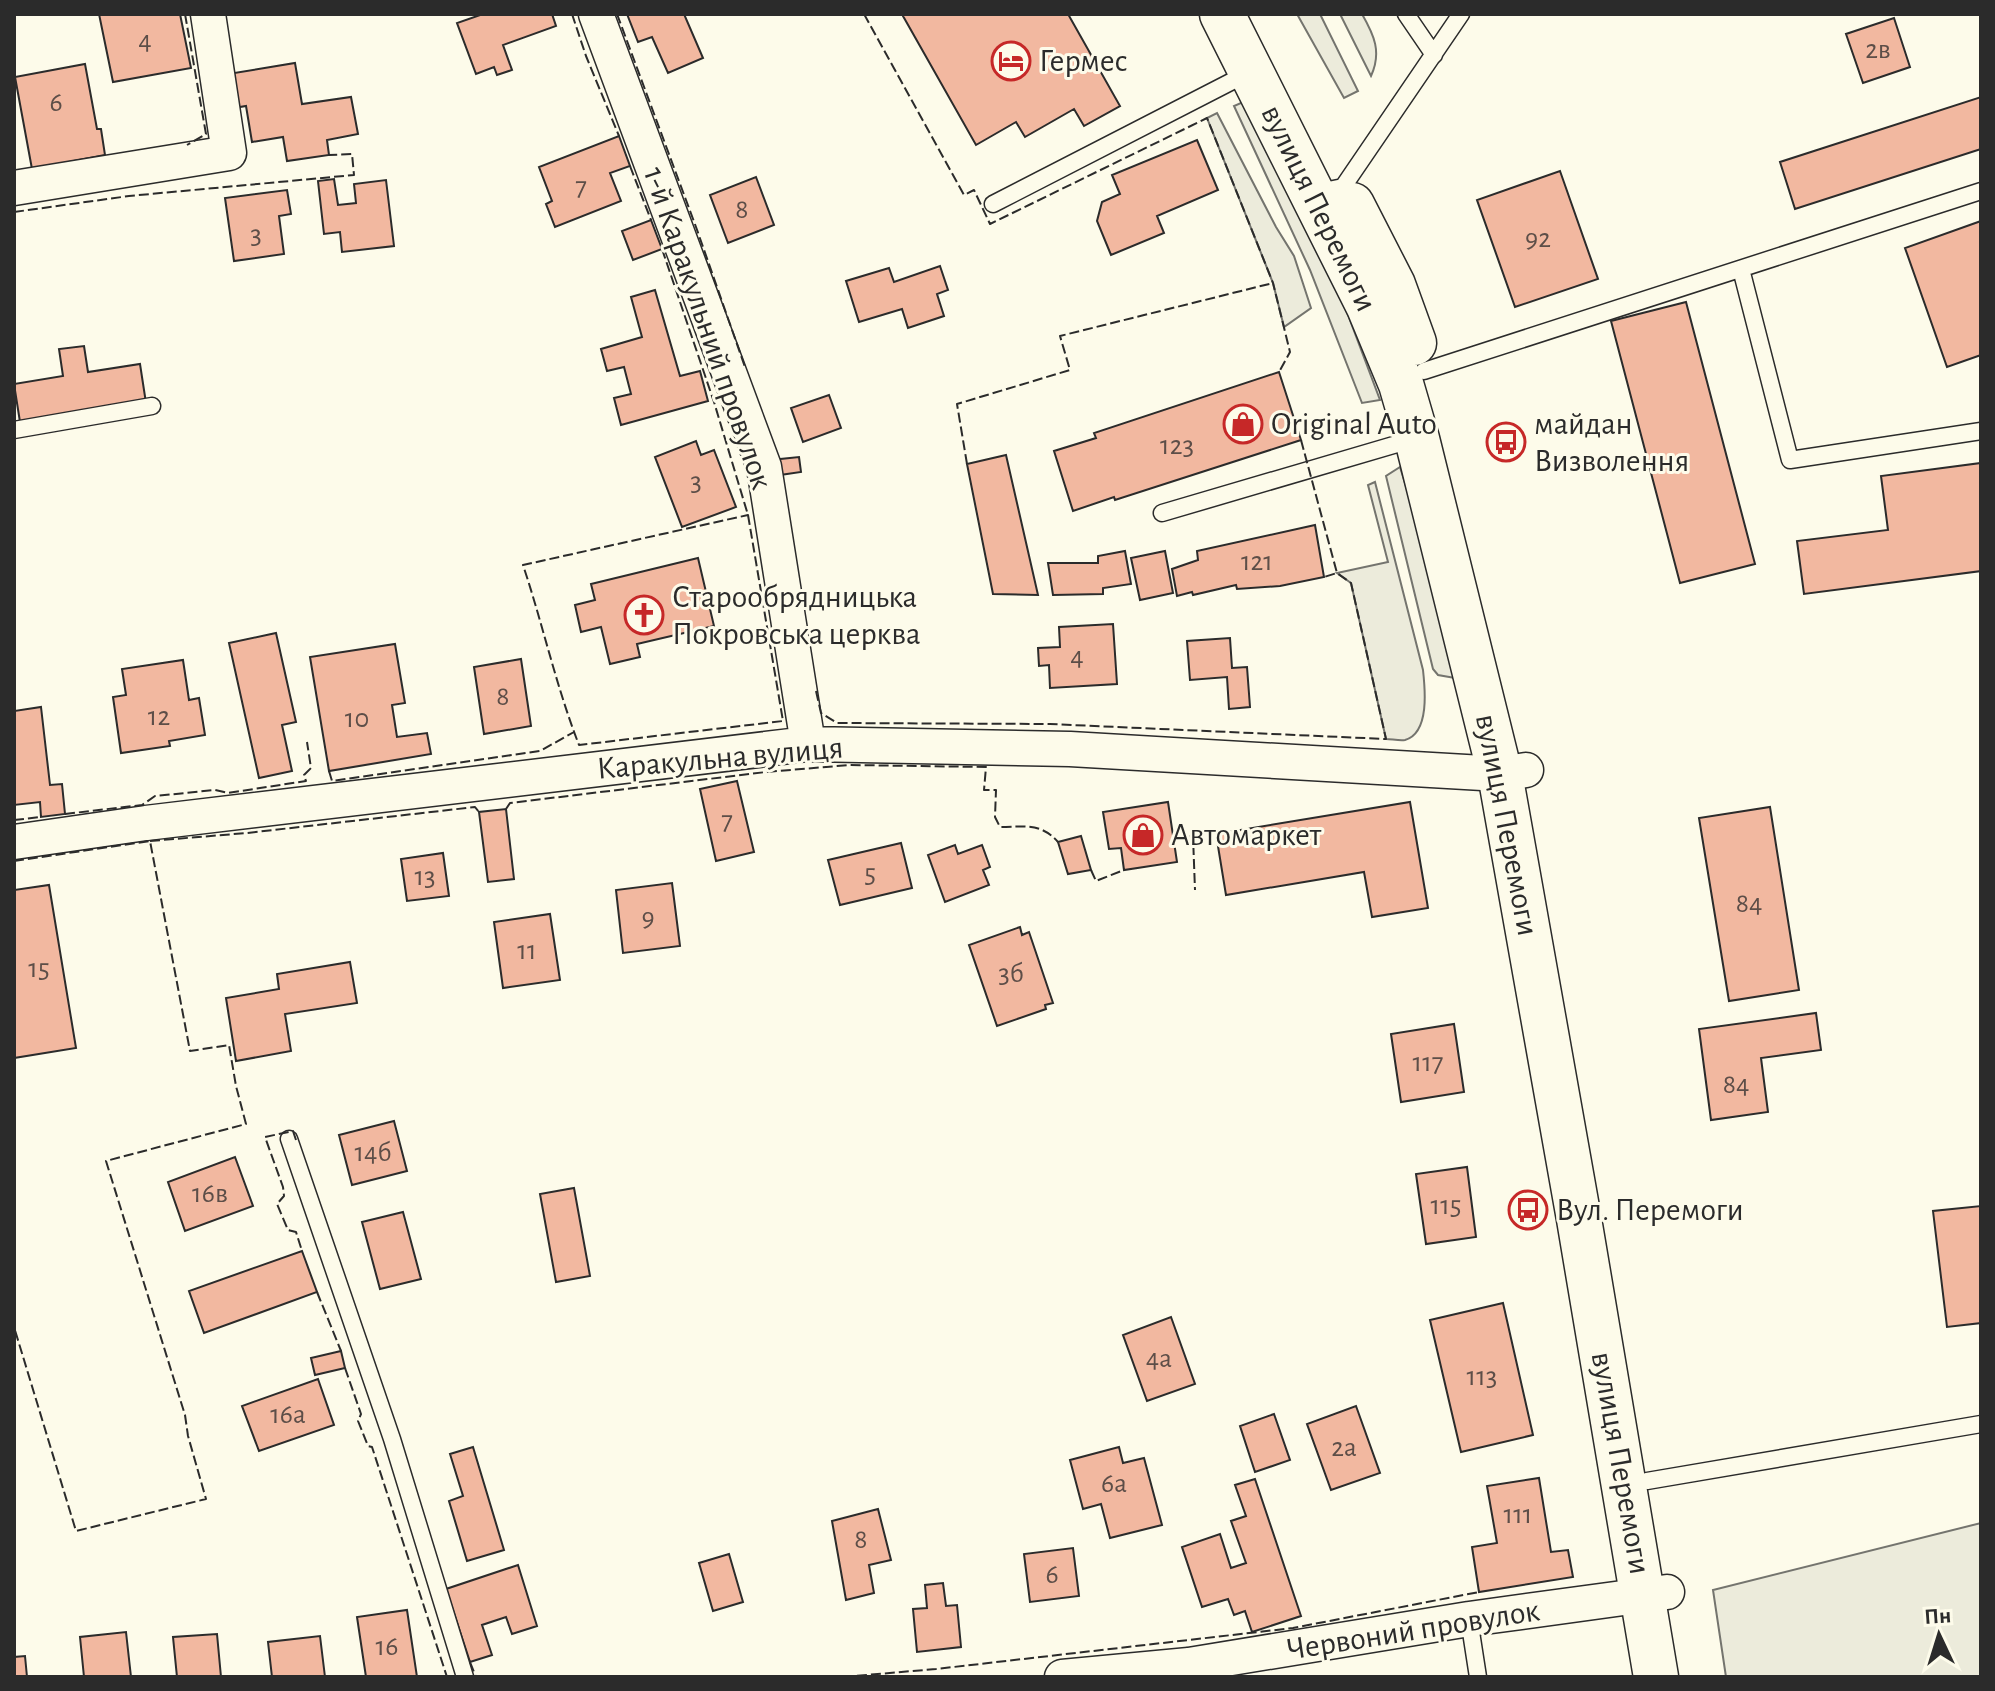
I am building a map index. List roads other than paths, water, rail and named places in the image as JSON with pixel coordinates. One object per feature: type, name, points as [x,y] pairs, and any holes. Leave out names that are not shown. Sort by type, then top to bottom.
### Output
[{"type":"main road","name":"вулиця Перемоги","points":[[1222,14],[1252,71],[1393,285],[1450,454],[1647,1481],[1656,1595],[1656,1677]]},
{"type":"main road","name":"вулиця Перемоги","points":[[1255,14],[1328,190],[1369,307],[1401,384],[1513,772],[1656,1595],[1681,1677]]},
{"type":"street","points":[[14,188],[229,153],[208,14]]},
{"type":"street","name":"1-й Каракульний провулок","points":[[596,14],[764,467],[808,744]]},
{"type":"street","name":"Каракульна вулиця","points":[[14,842],[146,823],[808,744],[1070,749],[1513,772]]},
{"type":"street","name":"Червоний провулок","points":[[1062,1677],[1189,1665],[1229,1668],[1469,1619],[1656,1595]]},
{"type":"lane","points":[[1406,14],[1434,55]]},
{"type":"lane","points":[[1328,190],[1434,55],[1461,14]]},
{"type":"lane","points":[[993,204],[1252,71]]},
{"type":"lane","points":[[1424,371],[1981,191]]},
{"type":"lane","points":[[1741,269],[1790,460],[1981,431]]},
{"type":"lane","points":[[14,430],[152,406]]},
{"type":"lane","points":[[1162,513],[1417,439]]},
{"type":"lane","points":[[289,1139],[392,1439],[465,1677]]},
{"type":"lane","points":[[1647,1481],[1981,1424]]},
{"type":"lane","points":[[1469,1619],[1478,1677]]},
{"type":"place","name":"Гермес","points":[[1011,61]]},
{"type":"place","name":"Original Auto","points":[[1243,424]]},
{"type":"place","name":"майдан Визволення","points":[[1506,442]]},
{"type":"place","name":"Старообрядницька Покровська церква","points":[[644,615]]},
{"type":"place","name":"Автомаркет","points":[[1143,835]]},
{"type":"place","name":"Вул. Перемоги","points":[[1528,1210]]}]
